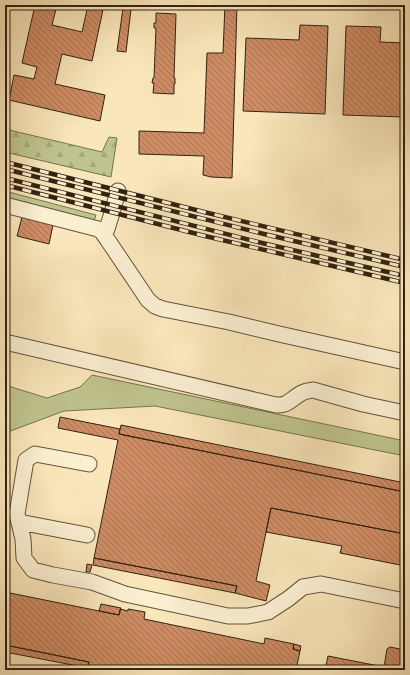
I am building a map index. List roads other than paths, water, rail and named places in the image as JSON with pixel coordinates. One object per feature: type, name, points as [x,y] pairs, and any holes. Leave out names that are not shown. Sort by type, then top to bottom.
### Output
[{"type":"lane","points":[[102,232],[107,229],[118,191]]},
{"type":"lane","points":[[5,205],[98,229],[102,232],[126,266],[140,290],[155,306],[405,362]]},
{"type":"lane","points":[[5,342],[276,405],[286,404],[299,394],[313,390],[363,404],[404,412]]},
{"type":"lane","points":[[90,464],[36,454],[26,460],[17,514],[23,539],[24,558],[33,570],[92,582],[125,594],[228,616],[248,616],[268,612],[288,599],[303,586],[321,584],[405,601]]},
{"type":"lane","points":[[19,522],[87,535]]},
{"type":"railway","points":[[5,162],[208,213],[405,260]]},
{"type":"railway","points":[[5,169],[264,234],[405,267]]},
{"type":"railway","points":[[5,178],[262,243],[405,276]]},
{"type":"railway","points":[[5,185],[205,236],[405,283]]}]
